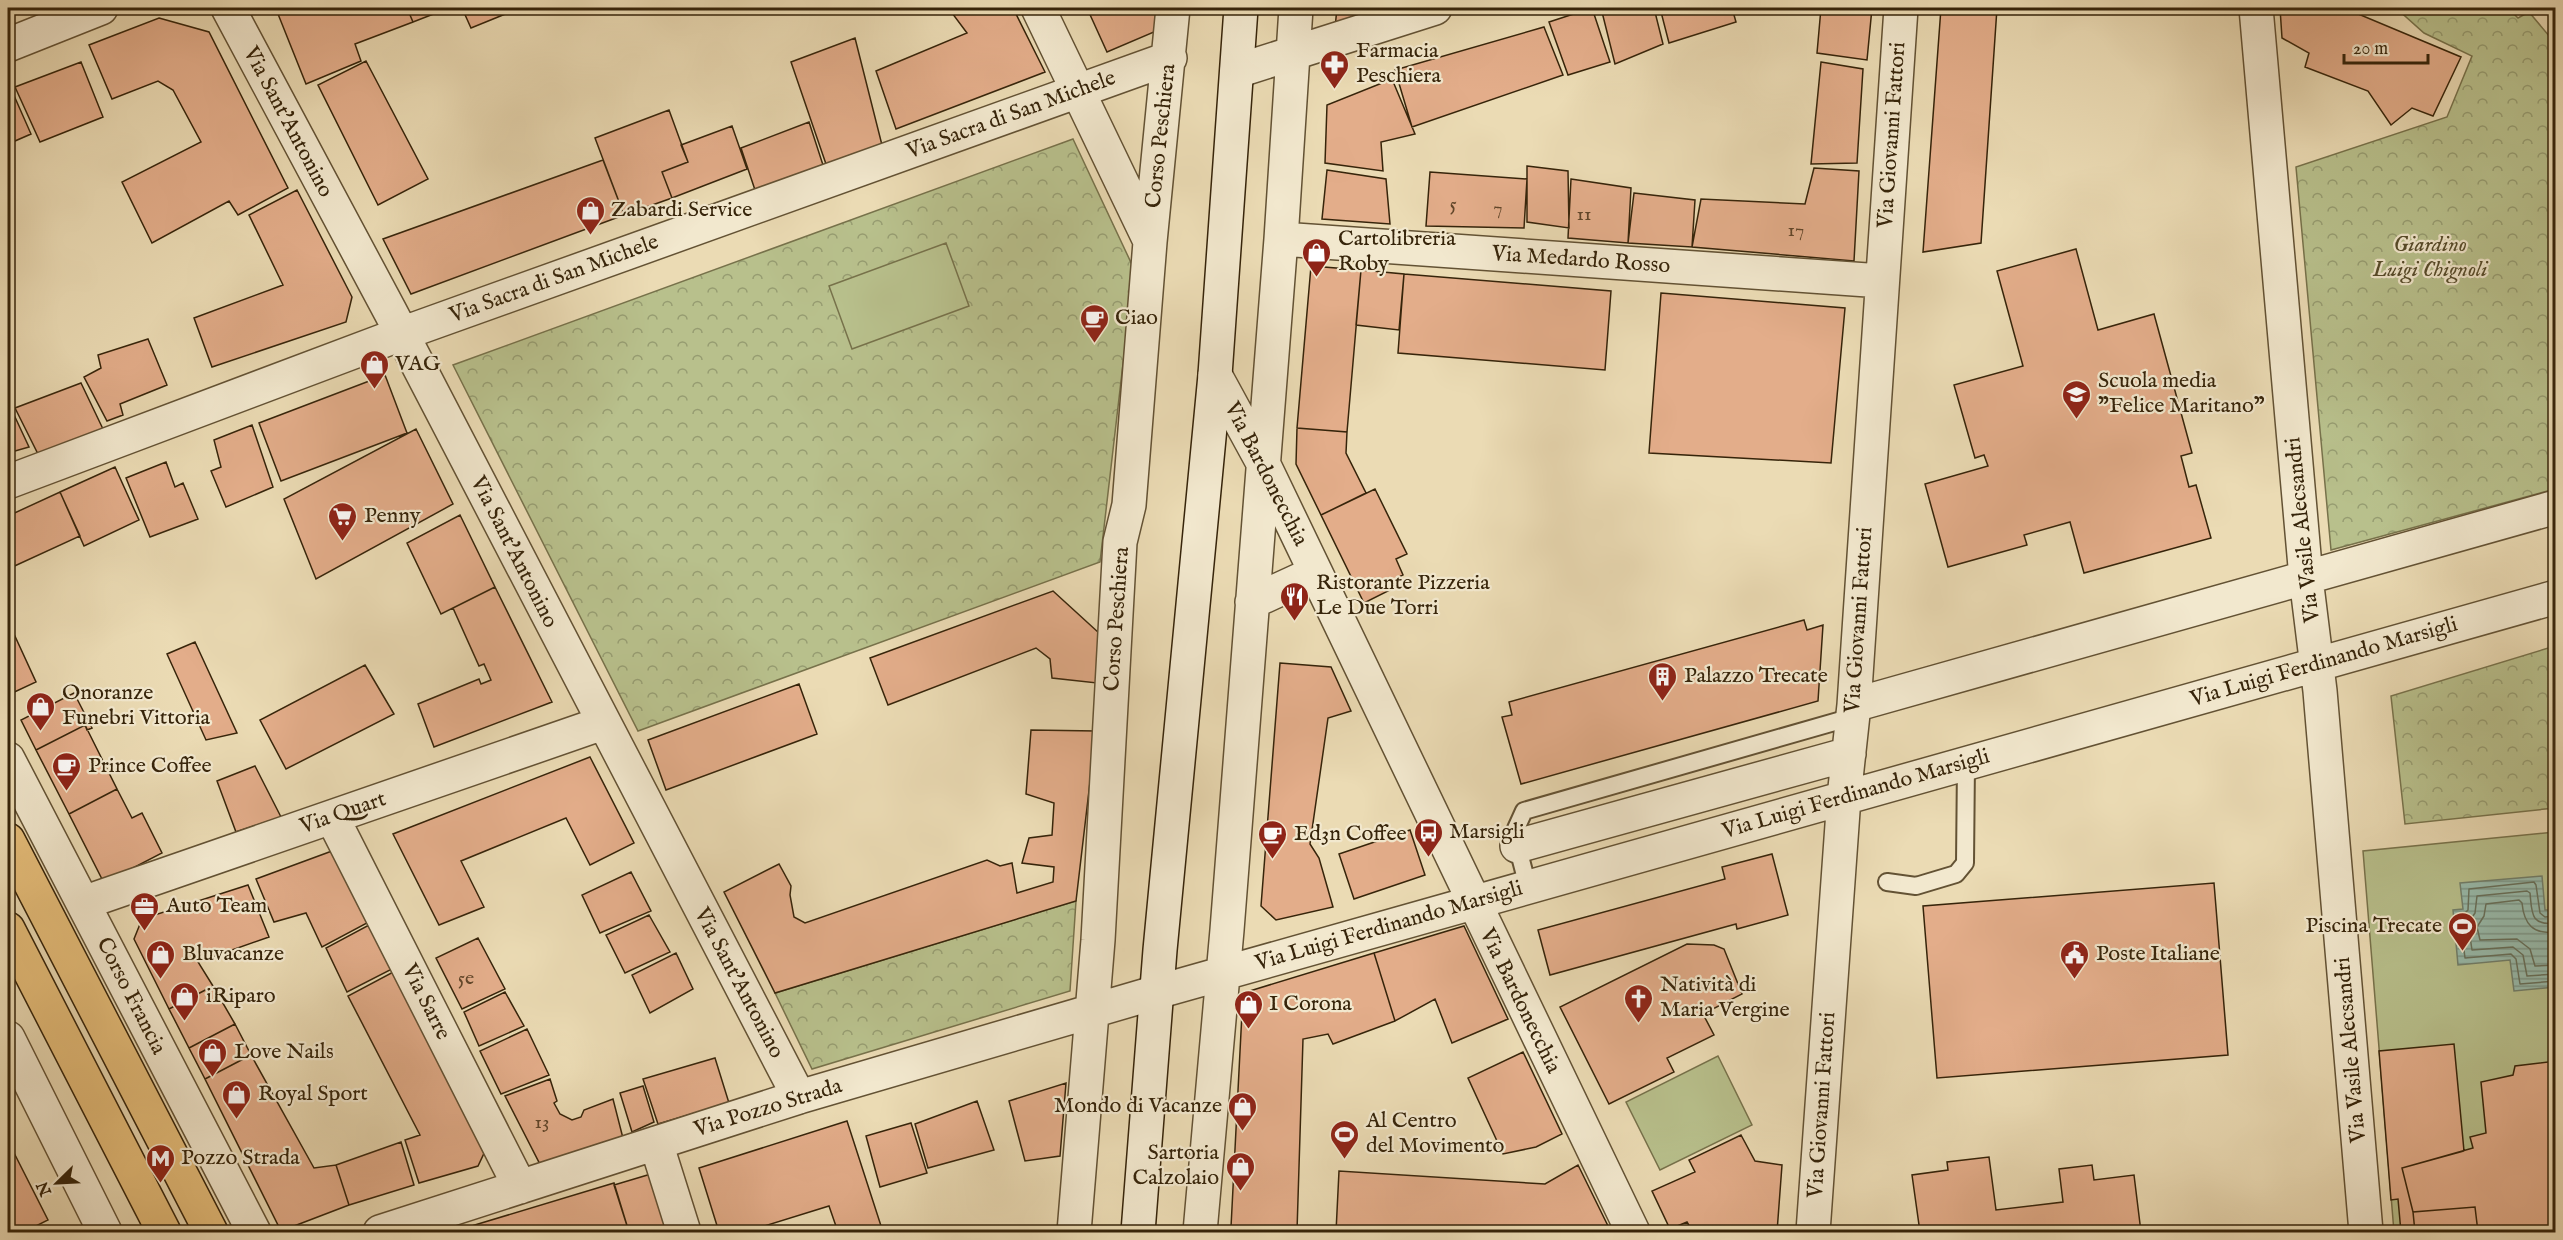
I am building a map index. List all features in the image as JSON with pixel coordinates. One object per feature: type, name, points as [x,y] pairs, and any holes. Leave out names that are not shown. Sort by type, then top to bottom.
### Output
[{"type":"main road","name":"Corso Francia","points":[[8,840],[211,1233]]},
{"type":"main road","points":[[8,929],[164,1233]]},
{"type":"street","points":[[8,45],[101,8]]},
{"type":"street","name":"Via Sant'Antonino","points":[[228,8],[401,334],[799,1097]]},
{"type":"street","points":[[1038,8],[1150,242]]},
{"type":"street","name":"Corso Peschiera","points":[[1074,1233],[1093,1011],[1120,542],[1130,505],[1150,242],[1170,58],[1173,8]]},
{"type":"street","points":[[1138,1233],[1157,992],[1215,375],[1241,8]]},
{"type":"street","points":[[1200,1233],[1224,973],[1281,239],[1296,8]]},
{"type":"street","points":[[1237,71],[1435,8]]},
{"type":"street","name":"Via Giovanni Fattori","points":[[1814,1233],[1844,797],[1853,711],[1901,8]]},
{"type":"street","name":"Via Vasile Alecsandri","points":[[2256,8],[2306,578],[2318,664],[2366,1233]]},
{"type":"street","name":"Via Sacra di San Michele","points":[[8,482],[401,334],[1170,58]]},
{"type":"street","name":"Via Medardo Rosso","points":[[1281,239],[1882,281]]},
{"type":"street","name":"Via Bardonecchia","points":[[1215,375],[1263,463],[1633,1233]]},
{"type":"street","points":[[1853,711],[2556,507]]},
{"type":"street","name":"Via Bardonecchia","points":[[1252,602],[1315,573]]},
{"type":"street","name":"Via Luigi Ferdinando Marsigli","points":[[1157,992],[2556,597]]},
{"type":"street","name":"Via Quart","points":[[83,903],[603,723]]},
{"type":"street","points":[[1517,846],[1849,754]]},
{"type":"street","name":"Corso Francia","points":[[8,759],[254,1233]]},
{"type":"street","name":"Via Sarre","points":[[332,817],[520,1187]]},
{"type":"street","name":"Via Pozzo Strada","points":[[380,1233],[799,1097],[1157,992]]},
{"type":"street","points":[[8,1038],[105,1233]]},
{"type":"street","points":[[656,1143],[684,1233]]},
{"type":"lane","points":[[1528,887],[1514,833],[1524,811],[1853,711]]},
{"type":"lane","points":[[1887,882],[1916,886],[1956,874],[1965,863],[1966,763]]},
{"type":"green space","name":"Giardino Luigi Chignoli","points":[[2396,8],[2508,8],[2518,18],[2529,12],[2555,43],[2555,489],[2331,550],[2296,167],[2447,117],[2472,56],[2424,33]]},
{"type":"green space","points":[[1073,139],[1134,269],[1100,562],[638,731],[453,365]]},
{"type":"green space","points":[[946,243],[969,306],[852,349],[829,286]]},
{"type":"green space","points":[[2555,646],[2555,808],[2405,824],[2391,696]]},
{"type":"green space","name":"Piscina Trecate","points":[[2555,832],[2555,1232],[2394,1232],[2363,851]]},
{"type":"green space","points":[[1076,901],[1070,991],[812,1069],[775,993]]},
{"type":"green space","points":[[1718,1056],[1752,1125],[1660,1170],[1626,1102]]},
{"type":"water","points":[[2542,876],[2545,910],[2555,910],[2556,961],[2553,961],[2555,987],[2514,991],[2510,960],[2458,965],[2453,910],[2463,909],[2460,883]]},
{"type":"building","points":[[407,8],[413,22],[355,44],[361,61],[306,84],[276,9]]},
{"type":"building","points":[[407,8],[449,8],[413,22]]},
{"type":"building","points":[[462,8],[520,8],[471,28]]},
{"type":"building","points":[[1013,8],[1045,72],[896,129],[876,71],[967,33],[949,9]]},
{"type":"building","points":[[1087,8],[1165,8],[1154,32],[1107,52]]},
{"type":"building","points":[[1337,8],[1393,8],[1335,28]]},
{"type":"building","points":[[1592,8],[1610,62],[1568,75],[1549,22]]},
{"type":"building","points":[[1601,8],[1654,8],[1663,44],[1615,64]]},
{"type":"building","points":[[1660,8],[1732,8],[1736,22],[1669,43]]},
{"type":"building","points":[[1821,8],[1872,8],[1867,60],[1817,53]]},
{"type":"building","points":[[1941,8],[1997,8],[1981,243],[1923,252]]},
{"type":"building","points":[[2280,8],[2344,8],[2461,57],[2433,116],[2412,108],[2391,125],[2368,91],[2305,67],[2309,53],[2282,38]]},
{"type":"building","points":[[159,18],[209,32],[288,188],[238,215],[229,201],[152,243],[122,182],[201,142],[173,90],[158,81],[112,99],[89,45]]},
{"type":"building","points":[[1544,27],[1563,75],[1412,127],[1395,70]]},
{"type":"building","points":[[855,38],[882,145],[827,167],[791,62]]},
{"type":"building","points":[[366,61],[428,179],[378,205],[318,85]]},
{"type":"building","points":[[81,62],[103,117],[40,142],[15,87]]},
{"type":"building","points":[[1821,62],[1863,69],[1857,163],[1811,164]]},
{"type":"building","points":[[1392,79],[1415,134],[1381,142],[1383,171],[1325,163],[1327,105]]},
{"type":"building","points":[[12,91],[31,134],[8,144],[8,93]]},
{"type":"building","points":[[669,110],[688,162],[662,172],[672,198],[624,215],[595,138]]},
{"type":"building","points":[[809,122],[823,165],[755,190],[741,148]]},
{"type":"building","points":[[732,126],[747,169],[672,198],[662,172],[688,162],[681,145]]},
{"type":"building","points":[[603,160],[624,215],[411,294],[383,239]]},
{"type":"building","points":[[1527,166],[1568,171],[1569,228],[1527,222]]},
{"type":"building","points":[[1814,168],[1859,171],[1854,261],[1692,247],[1701,199],[1805,204]]},
{"type":"building","points":[[1327,170],[1386,179],[1390,224],[1322,219]]},
{"type":"building","points":[[1430,172],[1527,179],[1524,228],[1426,226]]},
{"type":"building","points":[[1571,179],[1631,188],[1628,243],[1568,238]]},
{"type":"building","points":[[297,190],[352,297],[346,322],[212,367],[194,318],[283,285],[249,215]]},
{"type":"building","points":[[1634,193],[1695,200],[1692,247],[1628,243]]},
{"type":"building","points":[[2076,249],[2098,330],[2154,314],[2192,453],[2181,456],[2189,487],[2196,485],[2211,538],[2084,573],[2070,522],[2024,535],[2027,545],[1948,567],[1925,484],[1988,466],[1984,455],[1975,458],[1954,385],[2023,366],[1997,271]]},
{"type":"building","points":[[1311,266],[1361,270],[1347,432],[1297,428]]},
{"type":"building","points":[[1361,270],[1404,274],[1399,330],[1356,325]]},
{"type":"building","points":[[1404,274],[1611,291],[1605,370],[1398,353]]},
{"type":"building","points":[[1661,293],[1845,308],[1831,463],[1649,453]]},
{"type":"building","points":[[148,339],[167,385],[120,404],[123,415],[107,421],[84,377],[101,368],[98,355]]},
{"type":"building","points":[[385,375],[407,433],[281,481],[259,423]]},
{"type":"building","points":[[81,383],[103,429],[38,454],[15,408]]},
{"type":"building","points":[[8,402],[29,447],[8,453]]},
{"type":"building","points":[[252,425],[273,487],[226,507],[211,471],[221,467],[214,440]]},
{"type":"building","points":[[1297,428],[1347,432],[1346,453],[1366,493],[1321,515],[1296,464]]},
{"type":"building","name":"Penny","points":[[416,429],[453,504],[316,579],[284,499]]},
{"type":"building","points":[[166,462],[175,487],[183,483],[198,519],[150,537],[126,478]]},
{"type":"building","points":[[115,467],[139,520],[84,546],[60,492]]},
{"type":"building","points":[[1375,489],[1407,554],[1396,559],[1403,575],[1388,582],[1392,589],[1364,603],[1321,515]]},
{"type":"building","points":[[60,492],[80,536],[8,569],[8,516]]},
{"type":"building","points":[[460,515],[495,587],[441,614],[407,543]]},
{"type":"building","points":[[495,587],[552,702],[434,747],[418,704],[479,679],[481,684],[491,680],[484,664],[479,666],[453,608]]},
{"type":"building","points":[[1053,591],[1099,633],[1097,683],[1052,678],[1050,659],[1036,648],[888,705],[870,658]]},
{"type":"building","name":"Palazzo Trecate","points":[[1804,620],[1807,630],[1823,625],[1818,701],[1521,784],[1502,717],[1512,715],[1509,702]]},
{"type":"building","points":[[8,621],[36,682],[8,695]]},
{"type":"building","points":[[195,642],[237,733],[206,740],[167,654]]},
{"type":"building","points":[[1280,663],[1331,667],[1351,711],[1328,718],[1310,844],[1319,858],[1333,907],[1276,920],[1261,906]]},
{"type":"building","points":[[365,665],[394,714],[286,769],[260,720]]},
{"type":"building","points":[[799,684],[817,734],[666,790],[648,740]]},
{"type":"building","points":[[74,693],[92,728],[87,730],[85,725],[36,750],[21,720]]},
{"type":"building","points":[[85,725],[117,789],[69,814],[36,750]]},
{"type":"building","points":[[1031,730],[1096,731],[1076,901],[775,993],[724,892],[779,864],[791,886],[790,895],[794,917],[805,923],[987,860],[1000,866],[1012,863],[1017,893],[1053,882],[1054,867],[1022,863],[1029,838],[1052,835],[1054,803],[1026,794]]},
{"type":"building","points":[[590,757],[634,843],[590,865],[566,818],[461,861],[484,907],[439,925],[393,834]]},
{"type":"building","points":[[255,766],[281,817],[236,832],[217,781]]},
{"type":"building","points":[[117,789],[132,818],[142,813],[162,853],[104,883],[69,814]]},
{"type":"building","points":[[1410,830],[1425,875],[1354,899],[1339,854]]},
{"type":"building","points":[[332,851],[367,923],[322,947],[306,913],[274,922],[256,879]]},
{"type":"building","points":[[1772,854],[1788,915],[1737,929],[1736,924],[1550,975],[1538,930],[1725,879],[1722,867]]},
{"type":"building","points":[[631,872],[651,911],[600,933],[582,895]]},
{"type":"building","name":"Poste Italiane","points":[[2214,883],[2228,1055],[1937,1078],[1923,906]]},
{"type":"building","points":[[248,885],[269,937],[198,962],[213,986],[169,1009],[134,939],[142,919]]},
{"type":"building","points":[[649,915],[670,952],[625,973],[606,935]]},
{"type":"building","points":[[369,925],[392,969],[347,992],[326,948]]},
{"type":"building","points":[[1464,926],[1508,1019],[1452,1043],[1435,999],[1395,1021],[1374,953]]},
{"type":"building","points":[[478,938],[505,989],[462,1009],[436,958]]},
{"type":"building","name":"Natività di Maria Vergine","points":[[1687,944],[1714,945],[1724,949],[1742,994],[1703,1014],[1714,1035],[1667,1058],[1674,1072],[1609,1104],[1560,1007]]},
{"type":"building","points":[[676,953],[693,989],[650,1013],[632,975]]},
{"type":"building","points":[[1374,953],[1395,1021],[1333,1044],[1328,1034],[1303,1039],[1297,1231],[1231,1227],[1243,993]]},
{"type":"building","points":[[397,970],[486,1149],[478,1166],[419,1183],[405,1140],[420,1135],[348,996]]},
{"type":"building","points":[[213,986],[235,1024],[189,1048],[169,1009]]},
{"type":"building","points":[[505,992],[524,1026],[479,1046],[464,1012]]},
{"type":"building","points":[[235,1024],[251,1055],[205,1079],[189,1048]]},
{"type":"building","points":[[527,1029],[549,1075],[501,1094],[480,1051]]},
{"type":"building","points":[[2454,1044],[2464,1151],[2402,1168],[2413,1212],[2415,1232],[2401,1232],[2398,1199],[2391,1200],[2379,1051]]},
{"type":"building","points":[[1523,1052],[1562,1134],[1536,1147],[1503,1154],[1468,1078]]},
{"type":"building","points":[[251,1055],[314,1168],[336,1165],[349,1205],[281,1231],[205,1079]]},
{"type":"building","points":[[715,1058],[729,1103],[658,1124],[643,1079]]},
{"type":"building","points":[[2556,1061],[2556,1232],[2478,1232],[2475,1207],[2413,1212],[2402,1168],[2473,1148],[2470,1137],[2486,1133],[2481,1082],[2513,1075],[2515,1066]]},
{"type":"building","points":[[550,1079],[557,1101],[554,1103],[560,1114],[572,1120],[581,1117],[584,1110],[613,1099],[625,1146],[544,1172],[505,1096]]},
{"type":"building","points":[[1066,1083],[1060,1156],[1025,1161],[1009,1101]]},
{"type":"building","points":[[643,1086],[654,1122],[632,1132],[620,1093]]},
{"type":"building","points":[[977,1101],[994,1150],[928,1168],[915,1124]]},
{"type":"building","points":[[847,1121],[883,1232],[838,1232],[829,1206],[745,1232],[719,1232],[699,1168]]},
{"type":"building","points":[[911,1123],[927,1173],[880,1187],[866,1136]]},
{"type":"building","points":[[1741,1135],[1755,1161],[1782,1165],[1777,1232],[1693,1232],[1687,1222],[1670,1229],[1652,1191],[1695,1172],[1689,1160]]},
{"type":"building","points":[[8,1141],[48,1220],[24,1232],[8,1232]]},
{"type":"building","points":[[401,1142],[414,1185],[349,1205],[336,1165]]},
{"type":"building","points":[[1989,1157],[1996,1210],[2063,1202],[2059,1169],[2092,1165],[2094,1180],[2134,1175],[2141,1232],[1920,1232],[1912,1175],[1948,1170],[1947,1162]]},
{"type":"building","points":[[1578,1165],[1611,1232],[1336,1232],[1339,1171],[1545,1184]]},
{"type":"building","points":[[661,1171],[677,1226],[657,1232],[629,1232],[614,1185]]},
{"type":"building","points":[[614,1183],[629,1232],[469,1232],[468,1227]]},
{"type":"building","points":[[2475,1207],[2478,1232],[2415,1232],[2413,1212]]},
{"type":"place","name":"Farmacia Peschiera","points":[[1335,90]]},
{"type":"place","name":"Zabardi Service","points":[[590,236]]},
{"type":"place","name":"Cartolibreria Roby","points":[[1317,278]]},
{"type":"place","name":"Ciao","points":[[1094,344]]},
{"type":"place","name":"VAG","points":[[374,390]]},
{"type":"place","name":"Scuola media \"Felice Maritano\"","points":[[2077,420]]},
{"type":"place","name":"Penny","points":[[343,542]]},
{"type":"place","name":"Ristorante Pizzeria Le Due Torri","points":[[1295,622]]},
{"type":"place","name":"Palazzo Trecate","points":[[1663,702]]},
{"type":"place","name":"Onoranze Funebri Vittoria","points":[[41,732]]},
{"type":"place","name":"Prince Coffee","points":[[67,792]]},
{"type":"place","name":"Marsigli","points":[[1428,858]]},
{"type":"place","name":"Ed3n Coffee","points":[[1273,860]]},
{"type":"place","name":"Auto Team","points":[[145,932]]},
{"type":"place","name":"Piscina Trecate","points":[[2463,952]]},
{"type":"place","name":"Bluvacanze","points":[[161,980]]},
{"type":"place","name":"Poste Italiane","points":[[2075,980]]},
{"type":"place","name":"iRiparo","points":[[185,1022]]},
{"type":"place","name":"Natività di Maria Vergine","points":[[1639,1024]]},
{"type":"place","name":"I Corona","points":[[1248,1030]]},
{"type":"place","name":"Love Nails","points":[[213,1078]]},
{"type":"place","name":"Royal Sport","points":[[237,1120]]},
{"type":"place","name":"Mondo di Vacanze","points":[[1243,1132]]},
{"type":"place","name":"Al Centro del Movimento","points":[[1345,1160]]},
{"type":"place","name":"Pozzo Strada","points":[[160,1184]]},
{"type":"place","name":"Sartoria Calzolaio","points":[[1240,1192]]}]
